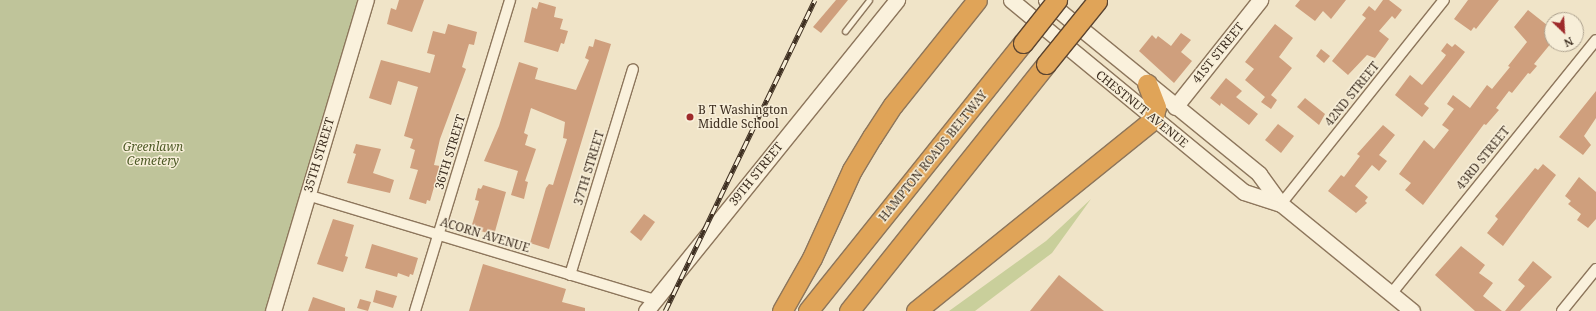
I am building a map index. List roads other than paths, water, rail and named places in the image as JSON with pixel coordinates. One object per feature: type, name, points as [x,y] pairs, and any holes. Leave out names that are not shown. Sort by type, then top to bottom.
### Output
[{"type":"highway","points":[[782,311],[812,258],[852,170],[872,137],[893,105],[977,0]]},
{"type":"highway","name":"HAMPTON ROADS BELTWAY","points":[[808,311],[1057,0]]},
{"type":"highway","points":[[849,311],[1097,0]]},
{"type":"highway","points":[[916,311],[1153,120],[1156,107],[1147,84]]},
{"type":"main road","name":"35TH STREET","points":[[273,311],[366,0]]},
{"type":"main road","name":"39TH STREET","points":[[650,306],[897,0]]},
{"type":"main road","name":"CHESTNUT AVENUE","points":[[1011,0],[1153,120],[1244,192],[1281,204]]},
{"type":"main road","name":"CHESTNUT AVENUE","points":[[1046,0],[1175,107],[1259,174],[1281,204],[1412,311]]},
{"type":"main road","name":"41ST STREET","points":[[1175,107],[1260,0]]},
{"type":"street","name":"36TH STREET","points":[[415,311],[510,0]]},
{"type":"street","name":"42ND STREET","points":[[1281,204],[1444,0]]},
{"type":"street","name":"43RD STREET","points":[[1391,294],[1596,40]]},
{"type":"street","name":"37TH STREET","points":[[570,275],[633,69]]},
{"type":"street","name":"ACORN AVENUE","points":[[307,195],[570,275],[650,306]]},
{"type":"street","points":[[1562,311],[1596,269]]},
{"type":"lane","points":[[845,31],[869,0]]},
{"type":"railway","points":[[665,311],[815,0]]},
{"type":"place","name":"B T Washington Middle School","points":[[690,117]]},
{"type":"park label","name":"Greenlawn Cemetery","points":[[153,154]]}]
